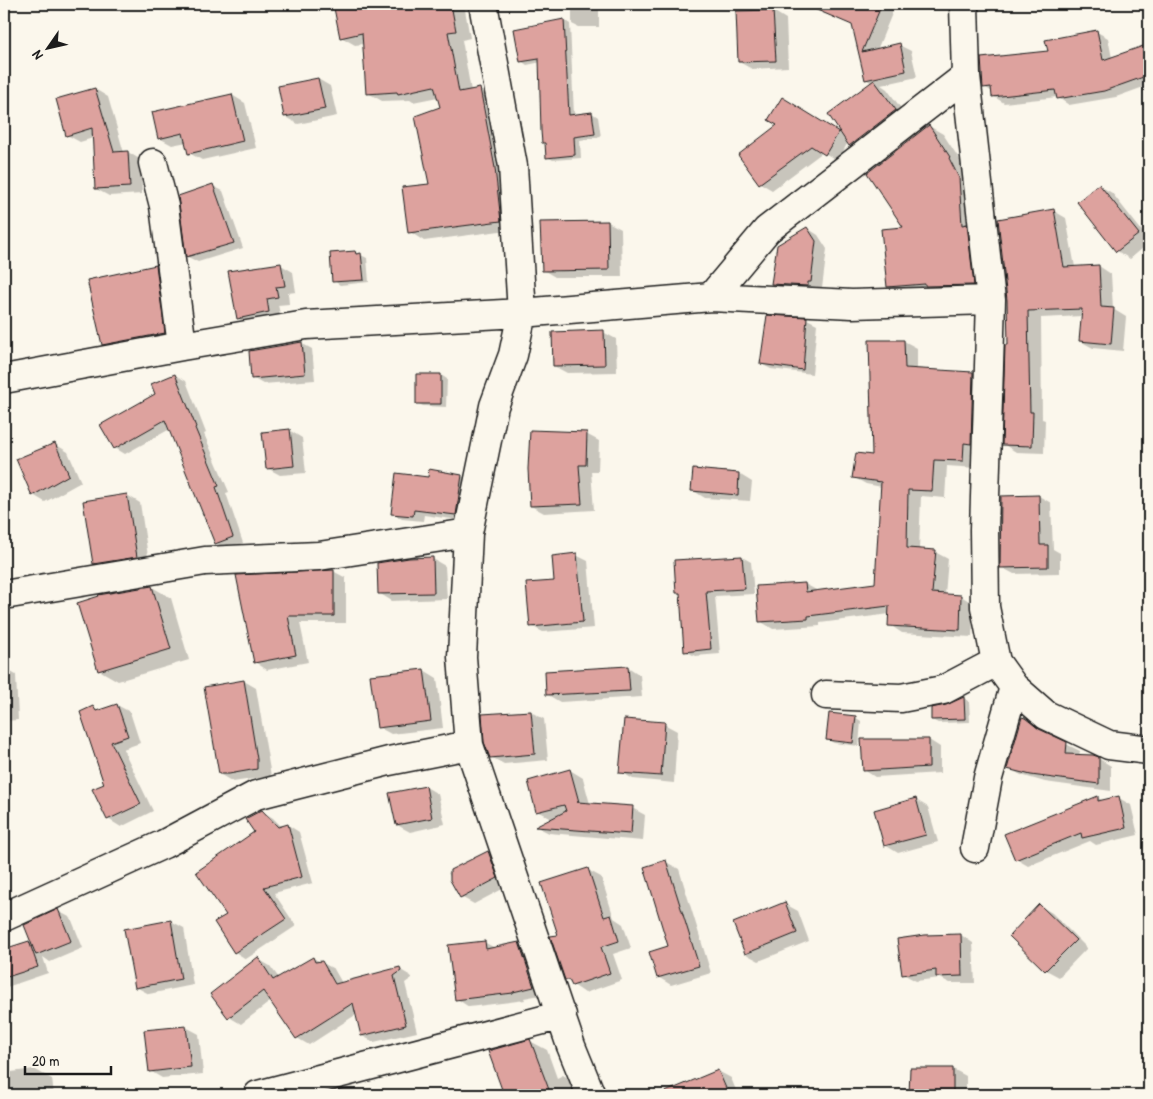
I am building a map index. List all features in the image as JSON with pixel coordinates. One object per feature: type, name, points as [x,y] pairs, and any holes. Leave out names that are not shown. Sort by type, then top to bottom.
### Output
[{"type":"street","points":[[483,4],[513,166],[522,313],[513,355],[494,406],[468,533],[462,658],[469,745],[571,1046],[590,1095]]},
{"type":"street","points":[[964,4],[966,76],[991,300],[984,530],[985,607],[996,662],[1014,687],[1046,715],[1109,745],[1149,750]]},
{"type":"street","points":[[711,296],[767,230],[966,76]]},
{"type":"street","points":[[153,163],[164,206],[182,346]]},
{"type":"street","points":[[4,379],[306,325],[522,313],[711,296],[852,304],[991,300]]},
{"type":"street","points":[[4,595],[205,562],[319,556],[468,533]]},
{"type":"street","points":[[826,696],[901,698],[943,690],[996,662]]},
{"type":"street","points":[[976,848],[988,778],[1014,687]]},
{"type":"street","points":[[4,917],[164,844],[256,795],[389,761],[469,745]]},
{"type":"street","points":[[258,1095],[562,1015]]},
{"type":"building","points":[[359,4],[451,4],[456,31],[448,32],[459,92],[480,88],[495,168],[501,221],[408,233],[402,187],[429,184],[415,116],[440,107],[434,86],[398,94],[397,92],[366,94],[362,33],[340,38],[334,8]]},
{"type":"building","points":[[803,4],[882,4],[862,52],[900,43],[906,71],[865,80],[852,25]]},
{"type":"building","points":[[773,10],[776,61],[738,62],[736,11]]},
{"type":"building","points":[[564,19],[569,115],[592,112],[595,134],[574,137],[575,155],[546,158],[545,143],[542,143],[541,131],[539,59],[520,62],[514,29]]},
{"type":"building","points":[[1097,30],[1103,60],[1149,44],[1149,75],[1104,91],[1057,99],[1055,90],[992,97],[991,87],[983,88],[981,58],[1048,51],[1045,40]]},
{"type":"building","points":[[318,78],[325,109],[284,117],[278,86]]},
{"type":"building","points":[[874,80],[896,110],[849,146],[828,114]]},
{"type":"building","points":[[95,88],[114,152],[128,151],[130,187],[95,189],[92,128],[66,136],[56,99]]},
{"type":"building","points":[[232,94],[243,141],[188,154],[183,133],[158,139],[152,112]]},
{"type":"building","points":[[782,97],[839,132],[825,155],[811,146],[759,184],[738,155],[777,125],[768,120]]},
{"type":"building","points":[[929,125],[950,157],[959,178],[962,225],[967,224],[974,285],[925,286],[925,284],[887,287],[881,229],[903,227],[867,173]]},
{"type":"building","points":[[213,184],[234,243],[186,257],[178,196]]},
{"type":"building","points":[[1099,184],[1139,234],[1116,252],[1077,202]]},
{"type":"building","points":[[1054,209],[1064,267],[1099,265],[1101,307],[1114,308],[1111,344],[1079,341],[1082,309],[1028,311],[1030,412],[1033,412],[1032,446],[1002,445],[1005,345],[1008,345],[1007,300],[998,219]]},
{"type":"building","points":[[608,221],[609,270],[542,271],[540,222]]},
{"type":"building","points":[[807,227],[816,241],[811,282],[808,282],[808,286],[771,284],[777,245]]},
{"type":"building","points":[[355,251],[356,254],[361,253],[364,280],[332,282],[330,253]]},
{"type":"building","points":[[281,263],[285,286],[276,287],[278,297],[267,299],[269,312],[237,319],[228,271]]},
{"type":"building","points":[[156,265],[165,333],[102,345],[87,280]]},
{"type":"building","points":[[767,315],[807,317],[803,370],[760,364]]},
{"type":"building","points":[[604,330],[605,365],[553,366],[552,332]]},
{"type":"building","points":[[869,340],[904,340],[905,368],[973,372],[971,444],[964,443],[963,461],[934,460],[932,491],[908,490],[907,548],[936,550],[932,593],[961,595],[960,630],[888,626],[889,606],[808,616],[808,619],[759,622],[756,586],[805,583],[806,592],[875,583],[881,482],[852,478],[856,453],[872,455]]},
{"type":"building","points":[[302,342],[305,374],[251,379],[249,351]]},
{"type":"building","points":[[175,374],[219,486],[216,487],[233,537],[215,544],[165,420],[114,449],[100,425],[155,394],[151,384]]},
{"type":"building","points":[[416,374],[441,374],[441,404],[416,404]]},
{"type":"building","points":[[290,429],[294,466],[266,469],[262,432]]},
{"type":"building","points":[[530,430],[587,432],[586,465],[579,465],[582,504],[530,506],[528,469]]},
{"type":"building","points":[[55,443],[69,475],[32,496],[16,459]]},
{"type":"building","points":[[429,469],[462,475],[456,515],[414,510],[413,516],[391,514],[396,473],[428,477]]},
{"type":"building","points":[[693,469],[739,473],[738,495],[691,491]]},
{"type":"building","points":[[127,494],[137,557],[93,564],[83,501]]},
{"type":"building","points":[[1039,495],[1040,545],[1048,545],[1048,567],[1000,568],[1001,496]]},
{"type":"building","points":[[577,553],[583,622],[530,627],[526,583],[554,581],[552,556]]},
{"type":"building","points":[[742,556],[745,589],[706,591],[711,649],[684,652],[680,593],[676,593],[674,560]]},
{"type":"building","points":[[433,557],[434,593],[378,594],[377,563],[409,558]]},
{"type":"building","points":[[334,570],[334,616],[288,616],[296,655],[254,663],[236,575]]},
{"type":"building","points":[[152,586],[171,649],[98,671],[77,603],[98,595]]},
{"type":"building","points":[[628,666],[630,691],[546,695],[545,671]]},
{"type":"building","points":[[424,669],[431,721],[377,728],[370,675]]},
{"type":"building","points":[[244,680],[257,769],[219,774],[204,687]]},
{"type":"building","points":[[964,697],[965,719],[931,720],[931,708],[946,705]]},
{"type":"building","points":[[117,704],[128,736],[111,742],[141,804],[107,820],[92,789],[104,784],[80,712],[93,706],[96,711]]},
{"type":"building","points":[[531,711],[535,754],[490,758],[484,742],[482,714]]},
{"type":"building","points":[[829,713],[856,716],[853,743],[826,740]]},
{"type":"building","points":[[1022,717],[1039,729],[1067,742],[1066,754],[1099,757],[1099,784],[1031,775],[1007,769]]},
{"type":"building","points":[[624,719],[665,722],[661,776],[619,773]]},
{"type":"building","points":[[861,739],[929,739],[929,767],[863,771]]},
{"type":"building","points":[[570,769],[579,802],[577,802],[633,806],[631,834],[535,827],[566,811],[564,805],[536,812],[528,781]]},
{"type":"building","points":[[426,786],[432,818],[396,825],[389,793]]},
{"type":"building","points":[[1098,796],[1098,801],[1119,796],[1126,828],[1082,838],[1081,833],[1015,860],[1004,834]]},
{"type":"building","points":[[916,798],[926,835],[884,846],[874,810]]},
{"type":"building","points":[[262,810],[278,827],[288,824],[302,877],[264,887],[286,919],[234,953],[214,922],[226,915],[196,872],[254,832],[245,819]]},
{"type":"building","points":[[488,851],[498,878],[460,898],[450,880],[450,870]]},
{"type":"building","points":[[666,860],[699,966],[657,978],[649,952],[668,946],[644,867]]},
{"type":"building","points":[[588,868],[604,917],[611,915],[619,941],[601,947],[610,973],[572,986],[569,980],[565,980],[550,936],[558,935],[541,883]]},
{"type":"building","points":[[785,902],[797,933],[745,954],[733,923]]},
{"type":"building","points":[[1039,904],[1076,940],[1045,971],[1009,936]]},
{"type":"building","points":[[58,909],[71,941],[36,955],[24,925]]},
{"type":"building","points":[[171,920],[181,979],[135,988],[124,929]]},
{"type":"building","points":[[961,934],[962,976],[936,977],[936,970],[902,975],[897,939],[925,935]]},
{"type":"building","points":[[29,941],[38,967],[4,978],[4,949]]},
{"type":"building","points":[[485,941],[486,949],[519,942],[534,987],[513,993],[455,1000],[448,945]]},
{"type":"building","points":[[258,957],[273,980],[313,957],[315,962],[322,961],[335,984],[400,967],[401,971],[394,976],[406,1025],[361,1036],[353,1003],[296,1039],[263,991],[228,1018],[210,994]]},
{"type":"building","points":[[186,1026],[191,1067],[149,1072],[144,1030]]},
{"type":"building","points":[[530,1039],[551,1095],[504,1095],[488,1051]]},
{"type":"building","points":[[910,1068],[953,1068],[953,1095],[909,1095]]},
{"type":"building","points":[[718,1070],[729,1095],[658,1095]]}]
